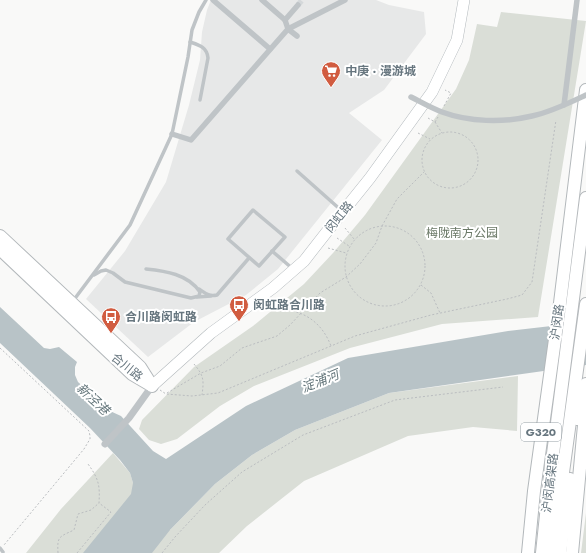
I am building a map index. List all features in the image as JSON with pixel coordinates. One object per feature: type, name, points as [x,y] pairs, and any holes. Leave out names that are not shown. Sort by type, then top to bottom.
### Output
[{"type":"main road","name":"闵虹路","points":[[152,386],[211,334],[273,288],[304,261],[370,178],[432,92],[457,40],[464,0]]},
{"type":"main road","name":"沪闵路","points":[[528,553],[534,491],[560,303],[586,90]]},
{"type":"main road","name":"沪闵高架路","points":[[552,553],[556,478],[586,198]]},
{"type":"main road","name":"合川路","points":[[0,236],[140,367],[152,386]]},
{"type":"main road","name":"合川路","points":[[0,249],[132,374],[152,386]]},
{"type":"main road","name":"沪闵高架路","points":[[542,553],[586,304]]},
{"type":"main road","name":"G320","points":[[560,553],[575,446],[577,418],[586,384]]},
{"type":"main road","points":[[572,553],[586,404]]},
{"type":"main road","points":[[537,553],[556,478]]},
{"type":"main road","points":[[555,553],[556,478]]},
{"type":"main road","points":[[520,553],[534,491]]},
{"type":"street","points":[[213,0],[270,49]]},
{"type":"street","points":[[262,0],[285,20],[288,29],[297,36]]},
{"type":"street","points":[[172,134],[191,140],[288,29],[345,0]]},
{"type":"street","points":[[564,105],[577,0]]},
{"type":"street","points":[[285,20],[298,5]]},
{"type":"street","points":[[411,97],[441,112],[463,118],[484,120],[532,116],[564,105],[586,95]]},
{"type":"street","points":[[105,444],[129,418],[152,386]]},
{"type":"lane","points":[[72,303],[130,225],[172,134],[192,30],[199,12],[206,0]]},
{"type":"lane","points":[[190,42],[198,44],[206,49],[208,53],[200,100]]},
{"type":"lane","points":[[297,171],[343,212]]},
{"type":"lane","points":[[253,210],[285,236],[272,251],[259,266],[228,239],[253,210]]},
{"type":"lane","points":[[272,251],[294,270]]},
{"type":"lane","points":[[91,277],[101,271],[106,270],[113,273],[125,282],[191,298],[212,296],[217,295],[222,290],[249,258]]},
{"type":"lane","points":[[146,269],[169,272],[184,278],[208,295],[212,296]]},
{"type":"lane","points":[[195,298],[199,296],[200,292],[197,287]]},
{"type":"path","points":[[441,112],[451,93],[445,90]]},
{"type":"path","points":[[428,118],[435,122],[443,133]]},
{"type":"path","points":[[152,386],[166,394],[192,396],[218,394],[355,336],[522,295],[532,282],[556,120]]},
{"type":"path","points":[[455,132],[464,135],[471,141],[476,149],[478,158],[478,167],[474,176],[467,183],[450,189],[440,187],[432,183],[422,167],[421,158],[424,149],[431,139],[436,135],[443,133],[455,132]]},
{"type":"path","points":[[418,133],[431,139]]},
{"type":"path","points":[[166,394],[201,373],[220,366],[242,348],[277,336],[290,325],[320,293],[346,277],[360,264],[376,243],[382,226],[398,199],[424,172]]},
{"type":"path","points":[[382,226],[389,226],[404,230],[410,234],[420,245],[426,267],[425,275],[421,284],[413,295],[401,303],[378,306],[358,296],[346,277],[345,269],[347,254],[354,240],[367,230],[382,226]]},
{"type":"path","points":[[345,228],[354,240]]},
{"type":"path","points":[[337,238],[350,246]]},
{"type":"path","points":[[328,248],[347,254]]},
{"type":"path","points":[[421,284],[431,293],[440,314]]},
{"type":"path","points":[[280,299],[283,309],[293,310],[314,320],[328,337],[331,346]]},
{"type":"path","points":[[0,348],[89,431],[90,436],[84,449],[1,550]]},
{"type":"path","points":[[194,364],[201,373],[204,381],[202,395]]},
{"type":"path","points":[[162,553],[175,536],[205,505],[242,472],[302,435],[395,400],[503,388]]},
{"type":"path","points":[[58,553],[57,541],[61,536],[74,530],[78,514],[92,510],[99,503],[100,488],[96,475],[88,464]]},
{"type":"path","points":[[77,553],[111,512],[99,503]]},
{"type":"shaded area","points":[[211,0],[376,0],[389,5],[424,12],[426,34],[384,90],[349,113],[382,140],[278,269],[246,295],[194,322],[148,357],[86,299],[125,251],[166,182],[189,105],[200,60],[202,32]]},
{"type":"green space","name":"梅陇南方公园","points":[[501,12],[586,21],[538,317],[442,324],[350,348],[254,386],[220,406],[177,439],[161,444],[149,440],[139,429],[142,420],[194,367],[253,326],[304,284],[365,215],[456,89],[469,60],[477,24],[497,27]]},
{"type":"green space","points":[[518,376],[517,431],[473,427],[408,436],[304,481],[247,526],[219,553],[26,553],[61,509],[113,453],[130,473],[133,483],[170,530],[215,484],[252,455],[295,430],[389,393]]},
{"type":"green space","points":[[586,513],[586,553],[581,553]]},
{"type":"water","points":[[0,307],[44,348],[50,349],[59,347],[77,362],[75,367],[75,375],[78,382],[110,411],[121,416],[153,451],[166,459],[246,406],[348,358],[508,331],[586,322],[586,365],[389,393],[295,430],[252,455],[215,484],[170,530],[152,553],[83,553],[131,494],[133,483],[130,473],[90,428],[0,343]]},
{"type":"tunnel","points":[[298,5],[302,0]]},
{"type":"place","name":"中庚 · 漫游城","points":[[331,88]]},
{"type":"place","name":"闵虹路合川路","points":[[239,322]]},
{"type":"place","name":"合川路闵虹路","points":[[111,334]]},
{"type":"water label","name":"淀浦河","points":[[320,381]]},
{"type":"water label","name":"新泾港","points":[[93,399]]}]
